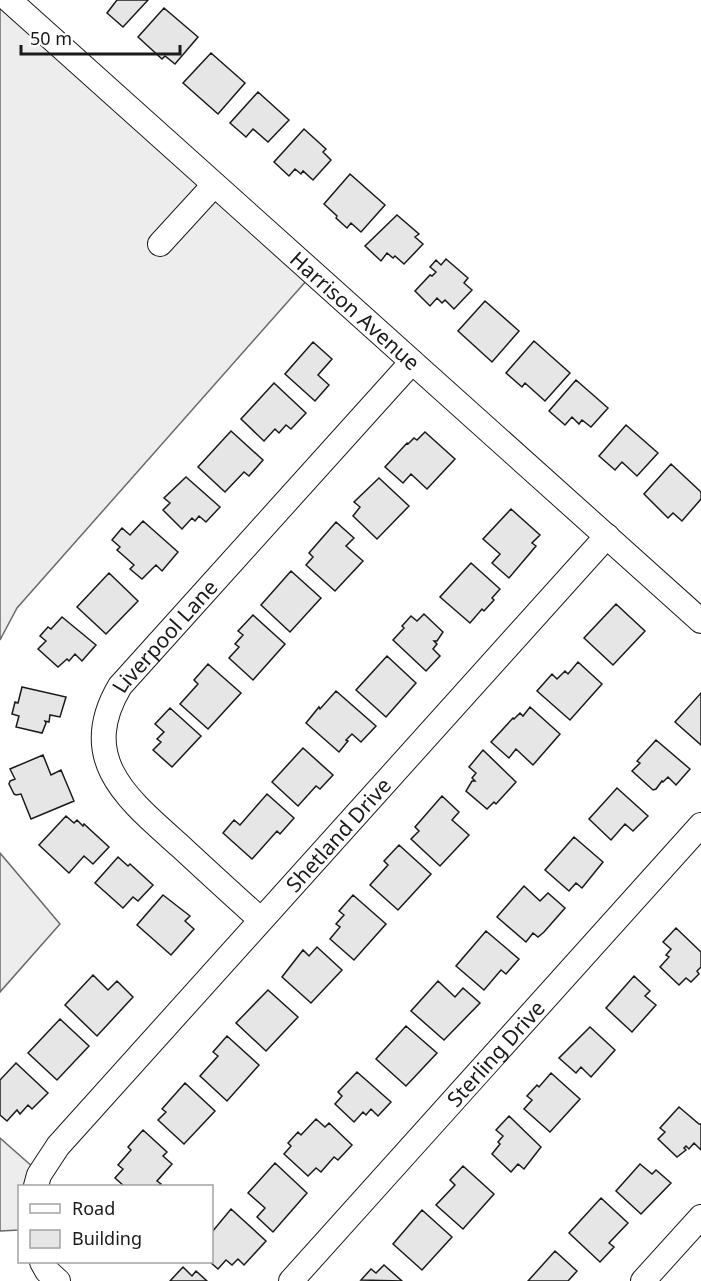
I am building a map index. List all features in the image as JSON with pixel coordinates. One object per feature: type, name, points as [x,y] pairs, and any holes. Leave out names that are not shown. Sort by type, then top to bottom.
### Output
[{"type":"street","name":"Harrison Avenue","points":[[9,0],[701,621]]},
{"type":"street","points":[[160,244],[214,184]]},
{"type":"street","name":"Liverpool Lane","points":[[261,920],[138,808],[117,784],[107,761],[104,729],[120,686],[412,362]]},
{"type":"street","name":"Shetland Drive","points":[[36,1185],[39,1175],[58,1146],[607,537]]},
{"type":"street","name":"Sterling Drive","points":[[291,1281],[701,825]]},
{"type":"street","points":[[643,1281],[701,1217]]},
{"type":"street","points":[[43,1263],[58,1281]]},
{"type":"shaded area","points":[[0,6],[307,280],[17,608],[0,640]]},
{"type":"shaded area","points":[[0,853],[60,924],[0,992]]},
{"type":"shaded area","points":[[0,1138],[34,1168],[28,1185],[18,1185],[18,1230],[0,1231]]},
{"type":"building","points":[[117,0],[148,0],[123,27],[107,13]]},
{"type":"building","points":[[164,8],[198,37],[175,64],[165,56],[162,59],[138,37]]},
{"type":"building","points":[[211,53],[245,83],[218,114],[183,83]]},
{"type":"building","points":[[258,92],[289,120],[268,142],[253,129],[246,137],[230,123]]},
{"type":"building","points":[[304,129],[326,149],[323,152],[331,160],[313,180],[303,171],[301,174],[295,169],[289,176],[274,162]]},
{"type":"building","points":[[350,174],[385,205],[361,232],[351,223],[347,228],[324,204]]},
{"type":"building","points":[[397,215],[419,234],[415,237],[423,244],[404,264],[395,256],[393,258],[387,253],[381,261],[365,246]]},
{"type":"building","points":[[446,259],[468,278],[464,283],[472,290],[454,309],[445,300],[442,303],[437,298],[430,306],[415,291],[430,275],[436,272],[430,267],[436,260],[441,265]]},
{"type":"building","points":[[485,301],[519,331],[492,362],[458,331]]},
{"type":"building","points":[[534,341],[570,373],[545,401],[525,383],[522,387],[506,373]]},
{"type":"building","points":[[313,342],[332,359],[318,375],[329,385],[315,401],[285,374]]},
{"type":"building","points":[[576,380],[608,408],[591,427],[582,420],[579,424],[572,417],[565,425],[549,411]]},
{"type":"building","points":[[274,383],[306,413],[291,429],[286,425],[279,433],[275,429],[264,441],[241,419]]},
{"type":"building","points":[[626,425],[658,453],[637,476],[622,462],[615,470],[599,456]]},
{"type":"building","points":[[231,431],[263,460],[249,476],[244,472],[225,492],[198,467]]},
{"type":"building","points":[[425,432],[455,459],[427,489],[411,474],[403,483],[385,467],[407,443],[414,438],[417,440]]},
{"type":"building","points":[[671,464],[701,492],[701,499],[682,521],[673,513],[668,518],[644,494]]},
{"type":"building","points":[[186,477],[220,507],[206,522],[199,516],[195,521],[192,518],[182,529],[163,510],[170,503],[164,498]]},
{"type":"building","points":[[379,478],[409,506],[377,539],[353,516],[360,507],[354,502]]},
{"type":"building","points":[[511,509],[540,535],[532,543],[536,546],[509,578],[492,563],[500,554],[483,539]]},
{"type":"building","points":[[143,521],[178,552],[162,571],[156,565],[142,579],[130,569],[134,565],[117,550],[120,547],[112,540],[122,528],[130,535]]},
{"type":"building","points":[[336,522],[354,538],[346,546],[363,561],[335,591],[306,565],[313,557],[309,553]]},
{"type":"building","points":[[471,563],[500,589],[492,598],[494,600],[484,611],[482,609],[470,623],[440,597]]},
{"type":"building","points":[[291,571],[321,598],[290,632],[261,605]]},
{"type":"building","points":[[109,573],[138,601],[106,634],[77,607]]},
{"type":"building","points":[[616,604],[645,631],[613,665],[584,638]]},
{"type":"building","points":[[424,614],[443,632],[437,641],[434,641],[437,644],[433,649],[440,656],[426,671],[393,640],[411,616],[417,621]]},
{"type":"building","points":[[253,615],[285,644],[253,680],[229,658],[239,647],[235,644],[243,635],[238,631]]},
{"type":"building","points":[[62,617],[96,645],[82,661],[75,654],[69,661],[67,659],[58,667],[38,649],[46,641],[40,636],[48,627],[51,629]]},
{"type":"building","points":[[387,656],[416,683],[386,717],[356,690]]},
{"type":"building","points":[[578,662],[602,684],[570,720],[537,691],[552,674],[557,679],[565,671],[568,674]]},
{"type":"building","points":[[208,664],[241,693],[208,729],[180,704],[198,684],[194,680]]},
{"type":"building","points":[[22,687],[66,697],[60,717],[50,715],[49,722],[45,721],[42,733],[16,727],[19,716],[12,714],[15,702],[18,703]]},
{"type":"building","points":[[336,691],[376,726],[361,742],[352,734],[339,752],[306,723]]},
{"type":"building","points":[[701,693],[701,745],[675,722]]},
{"type":"building","points":[[530,707],[560,734],[533,765],[516,749],[509,758],[491,742],[513,718],[520,713],[523,716]]},
{"type":"building","points":[[170,708],[201,736],[172,767],[153,750],[161,742],[157,739],[164,732],[155,724]]},
{"type":"building","points":[[656,740],[690,769],[676,785],[668,777],[653,790],[632,771],[640,763],[637,761]]},
{"type":"building","points":[[303,748],[333,775],[320,789],[316,786],[298,806],[272,782]]},
{"type":"building","points":[[483,750],[516,782],[496,804],[494,802],[487,809],[466,791],[472,781],[475,781],[472,778],[476,773],[469,767]]},
{"type":"building","points":[[43,755],[51,775],[61,770],[74,801],[31,819],[21,794],[14,794],[9,784],[15,779],[10,769]]},
{"type":"building","points":[[617,788],[648,816],[633,831],[625,824],[611,840],[589,819]]},
{"type":"building","points":[[267,794],[294,818],[280,834],[277,831],[252,859],[223,833],[234,820],[240,825]]},
{"type":"building","points":[[442,796],[459,812],[452,820],[469,835],[440,866],[411,839],[419,831],[415,827]]},
{"type":"building","points":[[66,816],[74,823],[77,820],[83,826],[84,824],[109,847],[93,864],[84,856],[69,873],[39,845]]},
{"type":"building","points":[[574,837],[603,862],[582,888],[576,883],[569,891],[545,870]]},
{"type":"building","points":[[399,845],[431,874],[398,910],[370,885],[388,865],[384,861]]},
{"type":"building","points":[[118,857],[128,866],[130,864],[153,885],[138,901],[133,897],[123,908],[95,883]]},
{"type":"building","points":[[524,886],[540,901],[548,893],[565,908],[544,932],[538,937],[533,933],[526,942],[497,917]]},
{"type":"building","points":[[163,895],[190,916],[185,921],[194,929],[171,955],[137,925]]},
{"type":"building","points":[[353,895],[386,924],[354,960],[330,939],[340,927],[336,924],[344,915],[339,911]]},
{"type":"building","points":[[676,928],[701,952],[701,967],[697,971],[699,974],[691,982],[686,978],[679,985],[660,967],[669,957],[666,955],[671,949],[663,942]]},
{"type":"building","points":[[486,931],[519,959],[506,974],[501,970],[484,990],[456,966]]},
{"type":"building","points":[[317,947],[342,970],[311,1003],[282,977],[303,950],[309,956]]},
{"type":"building","points":[[93,975],[108,990],[117,981],[133,997],[97,1036],[65,1005]]},
{"type":"building","points":[[634,976],[650,991],[645,996],[656,1005],[632,1032],[606,1008]]},
{"type":"building","points":[[438,981],[455,997],[463,988],[480,1003],[444,1040],[411,1011]]},
{"type":"building","points":[[268,990],[298,1017],[266,1051],[236,1023]]},
{"type":"building","points":[[60,1019],[89,1046],[57,1080],[28,1053]]},
{"type":"building","points":[[406,1026],[437,1053],[406,1086],[376,1059]]},
{"type":"building","points":[[590,1027],[615,1050],[591,1077],[581,1067],[576,1073],[559,1058]]},
{"type":"building","points":[[227,1036],[259,1065],[227,1101],[200,1076],[218,1056],[213,1052]]},
{"type":"building","points":[[16,1063],[48,1093],[32,1109],[28,1105],[20,1114],[17,1110],[7,1121],[0,1115],[0,1080]]},
{"type":"building","points":[[357,1072],[391,1102],[378,1116],[371,1109],[366,1115],[363,1112],[354,1122],[335,1104],[342,1096],[338,1092]]},
{"type":"building","points":[[551,1073],[580,1099],[550,1132],[524,1109],[532,1100],[527,1096],[537,1085],[539,1087]]},
{"type":"building","points":[[185,1083],[215,1111],[184,1144],[158,1120],[166,1112],[162,1109]]},
{"type":"building","points":[[679,1107],[701,1124],[701,1150],[694,1143],[689,1149],[686,1146],[684,1148],[686,1150],[677,1157],[658,1139],[665,1132],[660,1128]]},
{"type":"building","points":[[509,1116],[541,1147],[524,1169],[518,1164],[511,1172],[492,1154],[503,1136],[496,1130]]},
{"type":"building","points":[[316,1119],[325,1127],[329,1123],[352,1145],[338,1160],[334,1157],[321,1172],[316,1168],[308,1176],[284,1154],[291,1146],[288,1143],[298,1132],[301,1135]]},
{"type":"building","points":[[143,1130],[167,1152],[163,1156],[172,1164],[157,1181],[161,1184],[123,1185],[115,1178],[123,1169],[118,1165],[131,1150],[128,1147]]},
{"type":"building","points":[[275,1163],[307,1193],[273,1232],[257,1217],[265,1208],[248,1193]]},
{"type":"building","points":[[640,1164],[652,1174],[656,1170],[671,1183],[641,1214],[616,1191]]},
{"type":"building","points":[[463,1166],[494,1194],[463,1229],[436,1205],[455,1185],[450,1180]]},
{"type":"building","points":[[601,1198],[628,1223],[609,1243],[614,1247],[600,1262],[569,1233]]},
{"type":"building","points":[[231,1209],[266,1241],[244,1265],[238,1259],[232,1265],[226,1260],[218,1269],[211,1263],[213,1263],[213,1231]]},
{"type":"building","points":[[422,1210],[452,1237],[422,1270],[393,1244]]},
{"type":"building","points":[[555,1251],[577,1271],[568,1281],[528,1281]]},
{"type":"building","points":[[384,1265],[402,1281],[361,1280],[371,1269],[376,1273]]},
{"type":"building","points":[[183,1267],[192,1276],[196,1271],[207,1281],[170,1281]]}]
